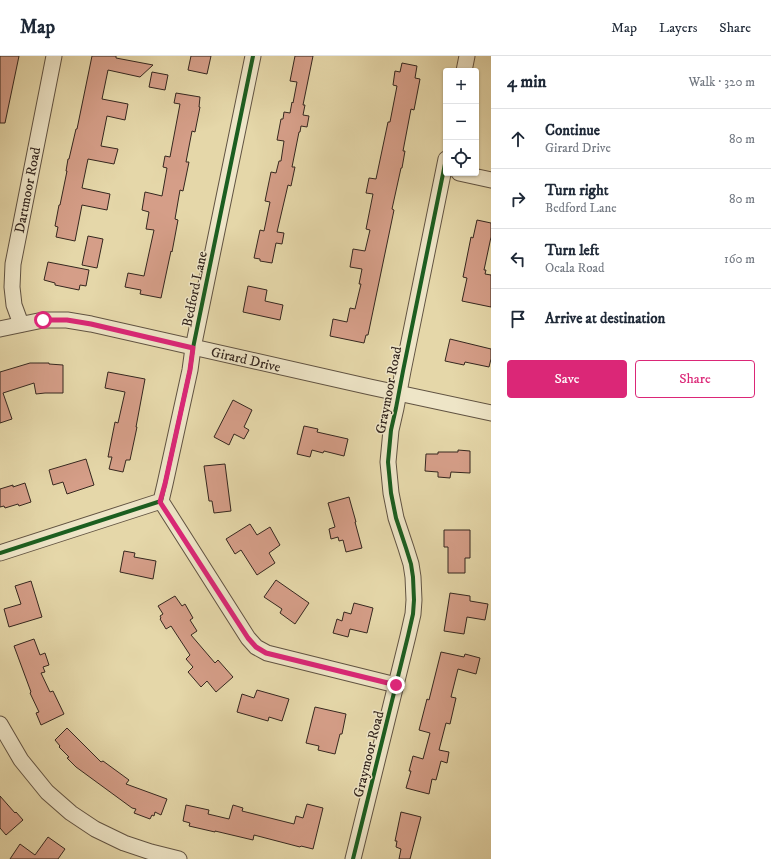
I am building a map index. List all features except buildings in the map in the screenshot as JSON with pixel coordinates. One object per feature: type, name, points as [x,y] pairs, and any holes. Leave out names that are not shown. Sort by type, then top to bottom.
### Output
[{"type":"street","name":"Dartmoor Road","points":[[21,324],[14,305],[12,264],[54,56]]},
{"type":"street","name":"Bedford Lane","points":[[160,502],[190,370],[193,348],[253,56]]},
{"type":"street","points":[[465,68],[467,56]]},
{"type":"street","name":"Graymoor Road","points":[[353,859],[408,636],[414,600],[411,564],[396,518],[391,493],[388,462],[391,430],[443,176]]},
{"type":"street","points":[[473,176],[491,180]]},
{"type":"street","name":"Girard Drive","points":[[0,329],[43,320],[67,320],[91,324],[193,348],[491,413]]},
{"type":"street","points":[[0,553],[160,502],[248,638],[256,647],[266,653],[396,685]]},
{"type":"street","points":[[0,724],[21,760],[47,792],[71,813],[95,829],[124,843],[179,859]]},
{"type":"cycle path","points":[[0,553],[161,501],[190,370],[193,348],[253,56]]},
{"type":"cycle path","points":[[353,859],[413,614],[414,600],[411,564],[396,518],[391,493],[388,462],[391,430],[443,174]]},
{"type":"route","points":[[43,320],[67,320],[91,324],[193,348],[190,370],[160,502],[248,638],[256,647],[266,653],[396,685]]}]
